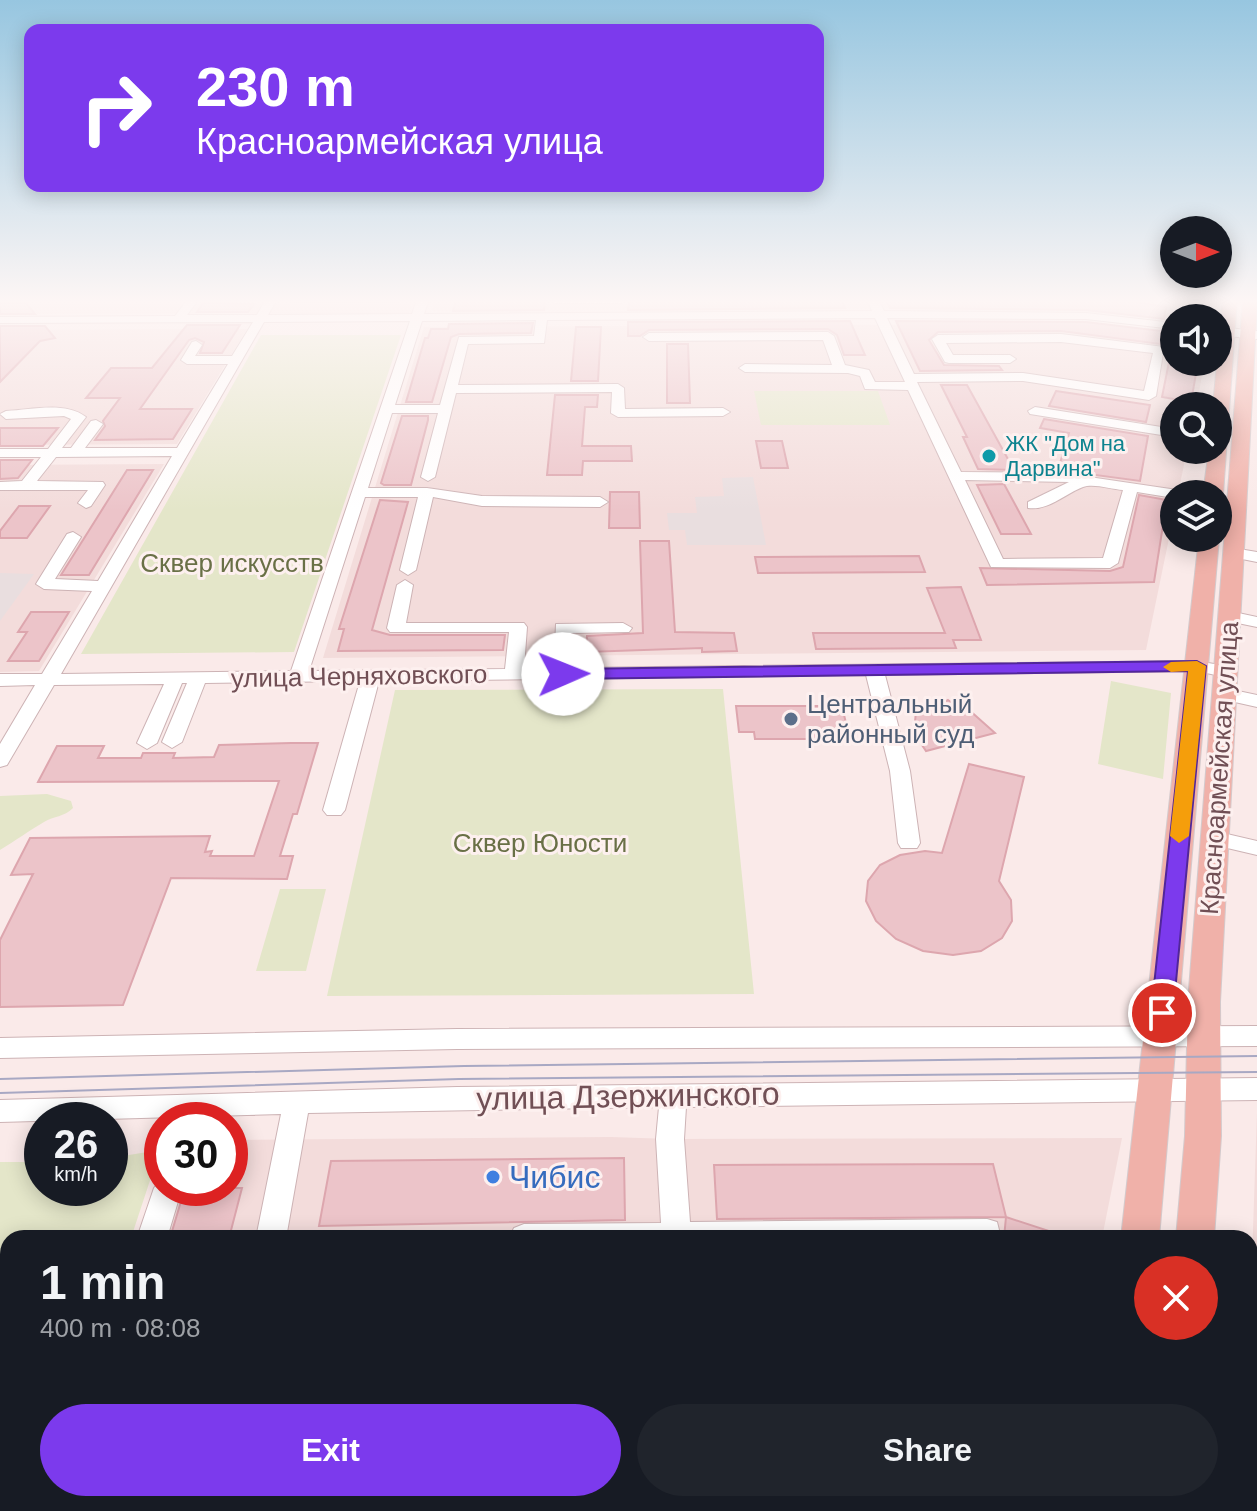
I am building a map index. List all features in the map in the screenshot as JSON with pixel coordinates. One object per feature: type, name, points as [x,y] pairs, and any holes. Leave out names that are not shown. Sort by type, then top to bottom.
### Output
[{"type":"main road","name":"Красноармейская улица","points":[[1196,1230],[1203,1136],[1203,1036],[1214,838],[1215,677],[1229,616],[1238,370]]},
{"type":"main road","name":"Красноармейская улица","points":[[1141,1230],[1157,1092],[1160,1035],[1233,549]]},
{"type":"street","points":[[0,761],[230,370]]},
{"type":"street","points":[[298,677],[399,370]]},
{"type":"street","points":[[456,370],[396,628],[518,627],[514,674]]},
{"type":"street","points":[[843,370],[865,373],[870,386],[1023,377],[1149,396],[1155,370]]},
{"type":"street","points":[[904,370],[997,564],[1110,563],[1131,487]]},
{"type":"street","points":[[1018,370],[1023,377]]},
{"type":"street","points":[[452,389],[618,388],[618,413],[723,412]]},
{"type":"street","points":[[386,409],[447,409]]},
{"type":"street","points":[[1035,411],[1160,431]]},
{"type":"street","points":[[6,415],[52,412],[79,417],[26,486]]},
{"type":"street","points":[[75,453],[96,424]]},
{"type":"street","points":[[0,453],[181,452]]},
{"type":"street","points":[[955,476],[1084,480],[1160,491]]},
{"type":"street","points":[[1033,505],[1063,493],[1084,480]]},
{"type":"street","points":[[0,486],[98,485],[86,503]]},
{"type":"street","points":[[359,493],[428,485],[482,501],[600,502]]},
{"type":"street","points":[[73,537],[44,584],[102,586]]},
{"type":"street","points":[[1229,616],[1257,622]]},
{"type":"street","points":[[563,674],[562,628],[623,628]]},
{"type":"street","points":[[874,670],[900,771],[909,843]]},
{"type":"street","name":"улица Черняховского","points":[[0,680],[874,670],[1215,677],[1257,701]]},
{"type":"street","points":[[334,810],[371,676]]},
{"type":"street","points":[[172,742],[198,678]]},
{"type":"street","points":[[147,743],[175,679]]},
{"type":"street","points":[[1214,838],[1257,848]]},
{"type":"street","name":"улица Дзержинского","points":[[0,1048],[457,1039],[1257,1036]]},
{"type":"street","name":"улица Дзержинского","points":[[248,1109],[457,1098],[1257,1089]]},
{"type":"street","points":[[673,1095],[670,1139],[676,1230]]},
{"type":"street","points":[[272,1230],[296,1104]]},
{"type":"street","name":"улица Дзержинского","points":[[0,1111],[144,1113]]},
{"type":"street","points":[[155,1230],[162,1206]]},
{"type":"shaded area","points":[[0,370],[222,370],[177,444],[0,445]]},
{"type":"shaded area","points":[[411,370],[1160,370],[1160,376],[1202,376],[1199,392],[1160,392],[1160,464],[1184,464],[1181,480],[1160,480],[1160,552],[1166,552],[1146,650],[323,658]]},
{"type":"shaded area","points":[[164,464],[39,671],[0,672],[0,465]]},
{"type":"shaded area","points":[[753,477],[766,545],[687,545],[685,530],[669,530],[667,513],[697,513],[695,497],[724,496],[722,478]]},
{"type":"shaded area","points":[[0,573],[34,574],[0,621]]},
{"type":"shaded area","points":[[1257,1112],[1257,1230],[1253,1230]]},
{"type":"shaded area","points":[[1122,1138],[1104,1230],[168,1230],[176,1206],[248,1206],[248,1140]]},
{"type":"green space","name":"Сквер искусств","points":[[242,370],[389,370],[294,652],[81,654]]},
{"type":"green space","points":[[754,391],[878,391],[890,425],[761,425]]},
{"type":"green space","points":[[1111,681],[1171,693],[1163,779],[1098,764]]},
{"type":"green space","name":"Сквер Юности","points":[[723,689],[754,994],[327,996],[395,690]]},
{"type":"green space","points":[[47,794],[71,801],[73,808],[0,850],[0,796]]},
{"type":"green space","points":[[280,889],[326,889],[306,971],[256,971]]},
{"type":"green space","points":[[144,1153],[144,1199],[134,1230],[0,1230],[0,1162],[24,1162],[24,1206],[128,1206],[128,1155]]},
{"type":"building","points":[[0,370],[12,370],[0,382]]},
{"type":"building","points":[[110,370],[168,370],[140,409],[192,409],[173,439],[95,440],[105,426],[103,421],[120,398],[86,398]]},
{"type":"building","points":[[416,370],[441,370],[432,402],[406,402]]},
{"type":"building","points":[[572,370],[599,370],[598,381],[571,381]]},
{"type":"building","points":[[667,370],[689,370],[690,403],[667,403]]},
{"type":"building","points":[[919,370],[1002,370],[920,371]]},
{"type":"building","points":[[1166,376],[1196,376],[1193,392],[1163,392]]},
{"type":"building","points":[[941,385],[967,385],[1014,470],[978,469],[963,437],[967,437]]},
{"type":"building","points":[[1056,391],[1150,405],[1146,422],[1049,406]]},
{"type":"building","points":[[555,395],[598,395],[597,407],[585,407],[582,446],[631,446],[632,461],[583,461],[582,475],[547,475]]},
{"type":"building","points":[[402,416],[428,416],[428,420],[411,485],[384,485],[381,483]]},
{"type":"building","points":[[1044,419],[1148,436],[1140,481],[1058,470],[1069,433],[1040,428]]},
{"type":"building","points":[[0,428],[58,428],[43,446],[0,446]]},
{"type":"building","points":[[756,441],[782,441],[788,468],[761,468]]},
{"type":"building","points":[[0,460],[32,460],[18,478],[0,479]]},
{"type":"building","points":[[127,470],[153,470],[89,575],[61,575]]},
{"type":"building","points":[[1004,484],[1031,534],[1001,534],[977,485]]},
{"type":"building","points":[[610,492],[639,492],[640,528],[609,528]]},
{"type":"building","points":[[1139,495],[1160,499],[1160,544],[1154,582],[987,585],[980,568],[1110,571],[1123,567]]},
{"type":"building","points":[[380,500],[408,502],[372,630],[390,635],[505,635],[503,650],[338,651],[344,629],[339,629]]},
{"type":"building","points":[[19,506],[50,506],[27,538],[0,538],[0,531]]},
{"type":"building","points":[[640,541],[669,541],[675,632],[734,633],[737,651],[702,652],[702,648],[586,652],[587,636],[643,633]]},
{"type":"building","points":[[919,556],[925,572],[758,573],[755,557]]},
{"type":"building","points":[[961,587],[981,640],[953,640],[956,648],[816,649],[813,633],[945,633],[927,588]]},
{"type":"building","points":[[31,612],[69,612],[39,661],[8,661],[27,632],[18,632]]},
{"type":"building","points":[[948,700],[954,704],[959,701],[995,733],[926,751],[914,733],[916,711],[928,705],[933,708]]},
{"type":"building","name":"Центральный районный суд","points":[[736,706],[842,706],[848,732],[828,732],[830,739],[755,739],[754,732],[739,732]]},
{"type":"building","points":[[318,743],[297,814],[293,814],[280,856],[293,856],[287,879],[171,878],[123,1005],[0,1007],[0,940],[33,874],[11,875],[30,838],[210,836],[205,852],[212,851],[210,856],[254,856],[279,781],[38,782],[57,746],[104,746],[98,758],[141,758],[143,753],[175,753],[173,758],[214,757],[219,745]]},
{"type":"building","points":[[969,764],[1024,777],[999,881],[1011,900],[1012,921],[1002,938],[981,951],[953,955],[923,951],[896,939],[876,921],[866,901],[868,881],[880,865],[900,855],[925,851],[942,853]]},
{"type":"building","points":[[624,1158],[625,1220],[319,1226],[331,1161]]},
{"type":"building","points":[[993,1164],[1006,1217],[717,1219],[714,1165]]},
{"type":"building","points":[[180,1206],[237,1206],[231,1230],[172,1230]]},
{"type":"building","points":[[1006,1217],[1046,1230],[1005,1230]]},
{"type":"tram line","points":[[0,1079],[464,1066],[1257,1056]]},
{"type":"tram line","points":[[0,1093],[459,1079],[1257,1072]]},
{"type":"slow traffic","points":[[1171,667],[1197,666],[1179,836]]},
{"type":"place","name":"ЖК \"Дом на Дарвина\"","points":[[989,456]]},
{"type":"place","name":"Центральный районный суд","points":[[791,719]]},
{"type":"place","name":"Чибис","points":[[493,1177]]},
{"type":"route","points":[[563,674],[1197,666],[1162,1013]]}]
